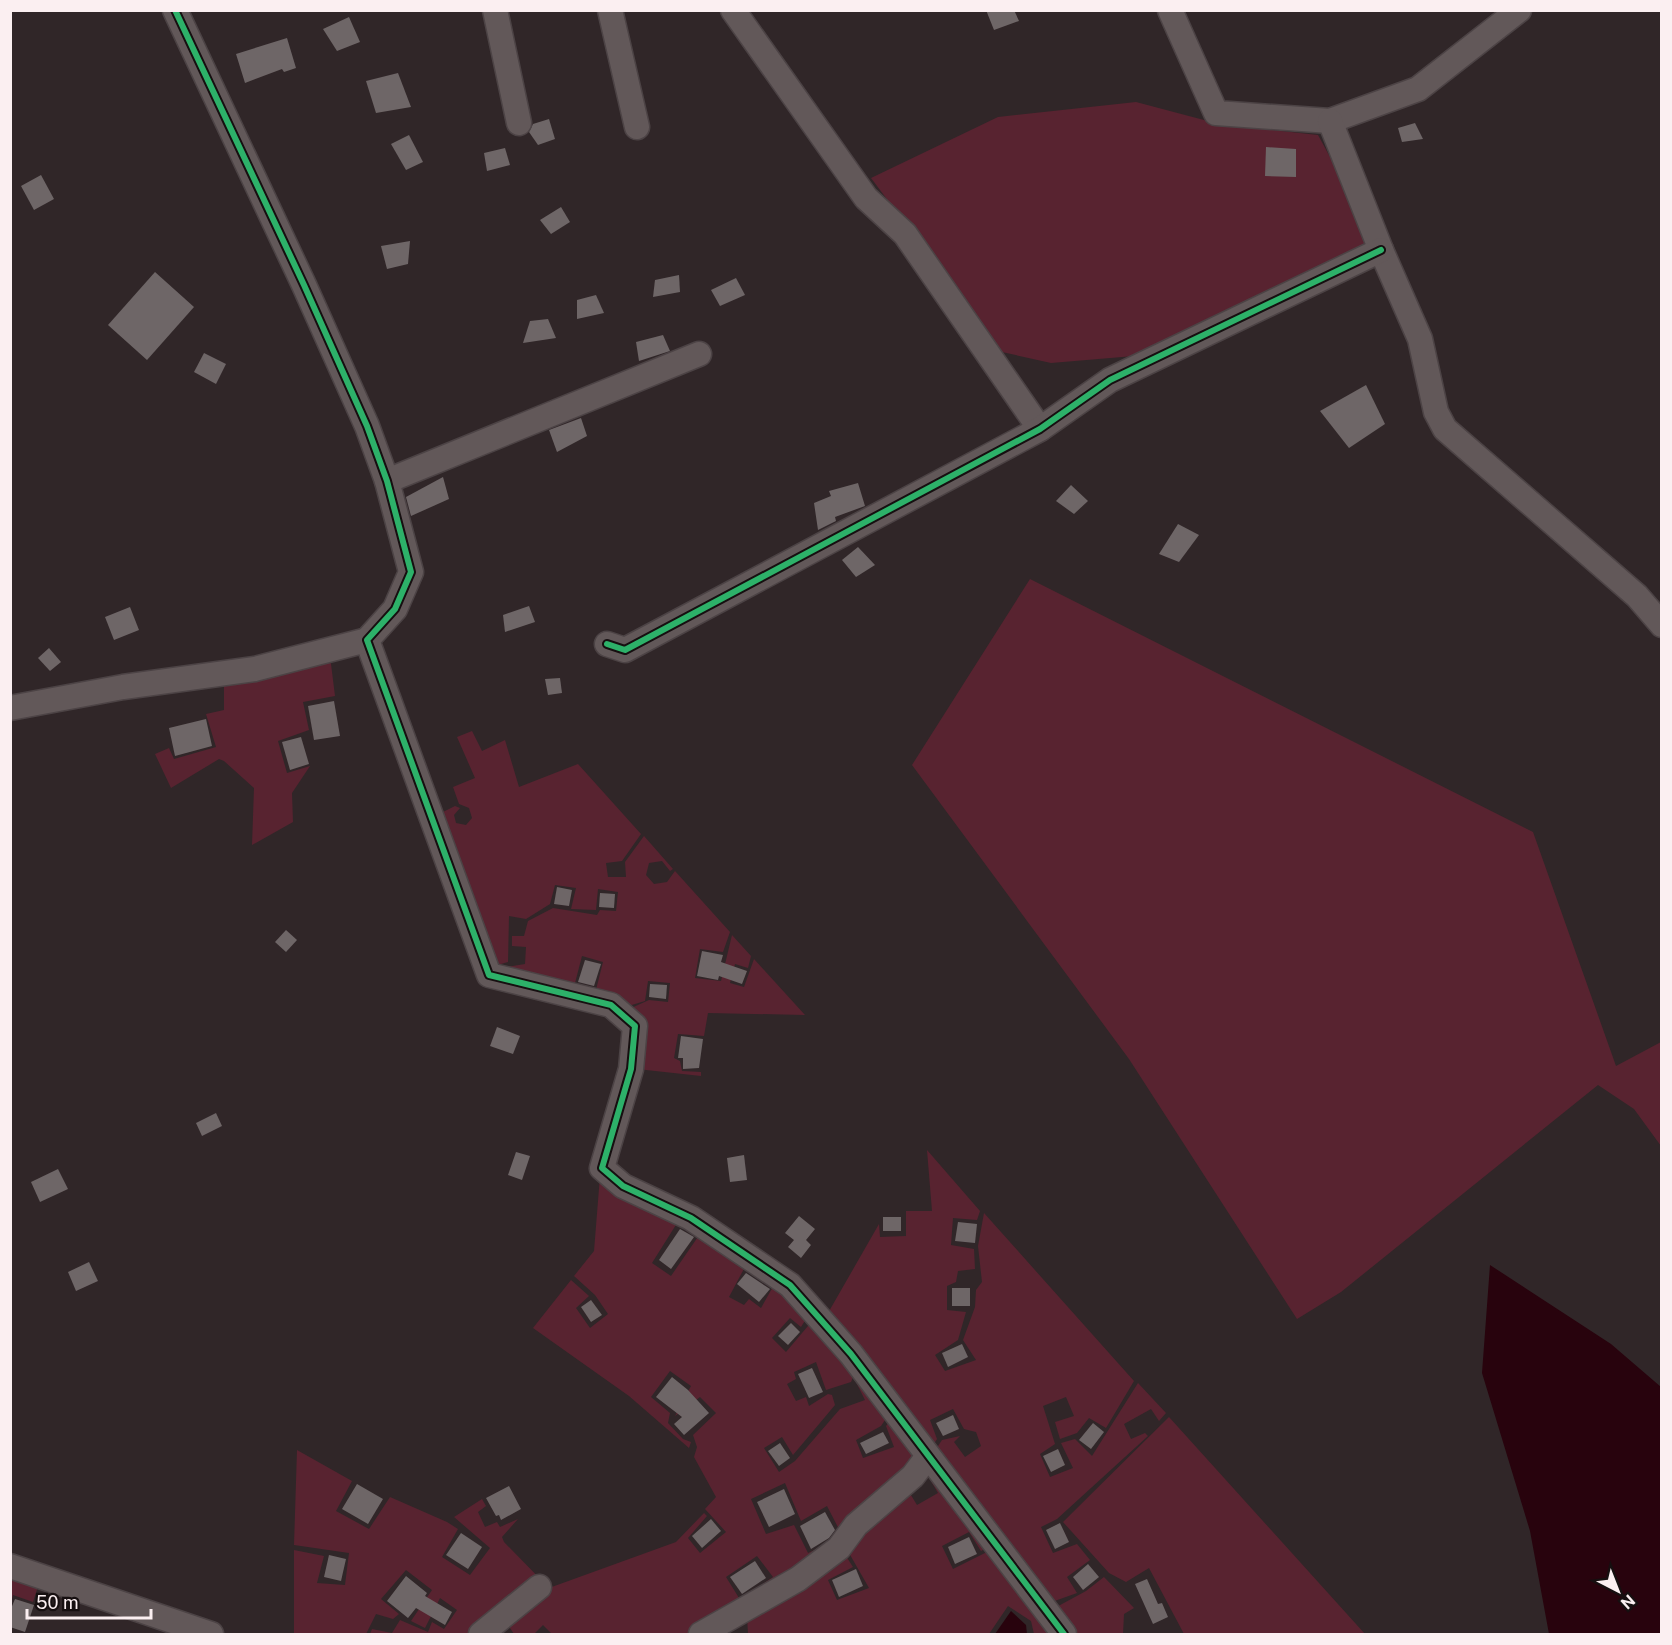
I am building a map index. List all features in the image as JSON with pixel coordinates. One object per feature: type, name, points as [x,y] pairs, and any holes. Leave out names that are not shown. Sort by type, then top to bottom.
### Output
[{"type":"street","points":[[10,708],[123,687],[255,669],[367,640],[395,609],[411,572],[387,481],[367,426],[304,285],[175,10]]},
{"type":"street","points":[[495,10],[519,123]]},
{"type":"street","points":[[610,10],[637,127]]},
{"type":"street","points":[[733,10],[866,198],[904,234],[1040,429]]},
{"type":"street","points":[[1170,10],[1216,113],[1330,121],[1419,89],[1519,10]]},
{"type":"street","points":[[1330,121],[1381,250],[1420,339],[1436,412],[1445,429],[1637,596],[1662,625]]},
{"type":"street","points":[[607,644],[624,650],[1040,429],[1110,380],[1381,250]]},
{"type":"street","points":[[387,481],[699,354]]},
{"type":"street","points":[[367,640],[489,975],[611,1005],[635,1026],[631,1069],[602,1168],[623,1186],[691,1218],[790,1285],[851,1354],[1064,1635]]},
{"type":"street","points":[[700,1635],[798,1579],[839,1548],[856,1525],[913,1476],[928,1456]]},
{"type":"street","points":[[10,1566],[211,1635]]},
{"type":"street","points":[[481,1635],[539,1587]]},
{"type":"shaded area","points":[[1136,102],[1219,124],[1318,135],[1381,250],[1134,356],[1051,363],[1002,352],[871,178],[998,117]]},
{"type":"shaded area","points":[[1030,579],[1533,832],[1616,1066],[1661,1042],[1661,1146],[1634,1109],[1598,1085],[1341,1292],[1297,1319],[1129,1059],[912,765]]},
{"type":"shaded area","points":[[330,656],[335,696],[303,702],[309,730],[278,741],[287,773],[310,766],[292,793],[293,822],[252,845],[254,788],[219,759],[171,788],[155,754],[169,748],[174,759],[216,747],[206,714],[224,710],[224,677]]},
{"type":"shaded area","points":[[472,731],[482,751],[505,740],[519,787],[578,764],[641,834],[622,861],[606,863],[608,877],[626,877],[625,862],[644,836],[673,869],[670,871],[662,861],[649,863],[646,875],[654,884],[667,882],[675,871],[730,932],[723,952],[700,949],[695,978],[721,981],[732,935],[751,956],[748,968],[735,964],[730,983],[744,987],[754,959],[805,1015],[708,1013],[704,1036],[678,1034],[674,1058],[680,1061],[682,1071],[701,1072],[701,1076],[637,1069],[629,1009],[649,1000],[668,1002],[670,983],[648,981],[645,1001],[625,1007],[596,990],[603,962],[582,956],[575,983],[570,991],[493,969],[525,964],[526,947],[512,946],[512,936],[524,936],[528,921],[553,908],[597,915],[600,910],[616,911],[618,892],[598,889],[596,910],[571,909],[576,888],[555,885],[550,904],[526,919],[509,916],[508,962],[487,968],[431,818],[455,806],[460,808],[454,815],[456,823],[466,825],[472,818],[469,808],[459,804],[453,787],[475,778],[457,737]]},
{"type":"shaded area","points":[[927,1150],[980,1211],[977,1220],[953,1218],[951,1245],[974,1249],[975,1269],[958,1271],[956,1282],[947,1286],[947,1310],[966,1312],[958,1340],[935,1355],[945,1371],[976,1360],[963,1340],[975,1307],[976,1290],[982,1282],[978,1246],[984,1213],[1134,1381],[1106,1428],[1089,1418],[1077,1433],[1060,1439],[1055,1422],[1074,1416],[1066,1397],[1043,1406],[1055,1444],[1040,1454],[1050,1477],[1073,1468],[1061,1443],[1075,1439],[1092,1456],[1138,1383],[1166,1413],[1159,1421],[1151,1409],[1124,1424],[1131,1439],[1145,1433],[1148,1436],[1057,1519],[1041,1527],[1053,1553],[1077,1544],[1090,1560],[1067,1577],[1077,1593],[1049,1603],[932,1455],[942,1440],[960,1436],[954,1442],[965,1457],[981,1446],[976,1432],[964,1429],[953,1409],[930,1420],[937,1439],[929,1452],[828,1313],[879,1224],[880,1237],[906,1236],[906,1211],[932,1211]]},
{"type":"shaded area","points":[[600,1176],[679,1220],[652,1263],[671,1276],[702,1231],[747,1263],[729,1297],[744,1305],[749,1299],[761,1308],[775,1283],[809,1314],[801,1327],[790,1318],[772,1338],[786,1352],[813,1320],[856,1370],[851,1382],[826,1390],[816,1362],[794,1372],[796,1379],[787,1384],[796,1401],[806,1397],[809,1406],[828,1394],[832,1395],[835,1405],[793,1455],[782,1437],[764,1448],[779,1472],[795,1461],[840,1409],[865,1400],[855,1380],[862,1374],[889,1414],[881,1426],[856,1440],[863,1458],[894,1447],[886,1426],[893,1417],[922,1458],[842,1535],[827,1506],[801,1521],[785,1483],[751,1499],[766,1534],[794,1525],[808,1553],[832,1542],[835,1544],[744,1597],[773,1577],[757,1556],[726,1577],[744,1606],[695,1634],[552,1634],[543,1625],[534,1634],[514,1634],[504,1619],[536,1582],[469,1634],[370,1634],[372,1629],[392,1633],[400,1620],[428,1632],[432,1622],[444,1629],[457,1610],[440,1598],[425,1628],[411,1621],[432,1590],[406,1570],[381,1599],[399,1614],[393,1619],[376,1614],[366,1634],[294,1634],[294,1550],[324,1556],[317,1583],[345,1585],[349,1553],[294,1545],[297,1450],[352,1481],[336,1511],[369,1529],[390,1497],[458,1529],[442,1557],[470,1575],[490,1548],[454,1517],[482,1499],[486,1506],[478,1512],[485,1527],[497,1522],[500,1527],[518,1519],[502,1537],[504,1542],[549,1588],[676,1542],[704,1513],[707,1516],[688,1538],[700,1553],[726,1532],[705,1509],[716,1497],[694,1457],[697,1447],[693,1435],[716,1413],[700,1397],[675,1416],[691,1386],[670,1371],[651,1397],[670,1413],[668,1423],[683,1439],[691,1442],[689,1448],[629,1396],[533,1328],[571,1280],[589,1296],[576,1308],[590,1328],[608,1314],[595,1295],[574,1276],[594,1251]]},
{"type":"shaded area","points":[[1490,1265],[1611,1344],[1661,1387],[1661,1634],[1549,1634],[1530,1531],[1482,1373]]},
{"type":"shaded area","points":[[1169,1417],[1365,1634],[1184,1634],[1149,1568],[1126,1582],[1109,1573],[1063,1522]]},
{"type":"shaded area","points":[[928,1463],[991,1545],[981,1551],[969,1532],[942,1546],[953,1569],[993,1549],[1061,1634],[1034,1634],[1031,1621],[1008,1606],[989,1634],[748,1634],[747,1615],[842,1550],[853,1567],[828,1580],[837,1600],[869,1588],[845,1546],[906,1487],[917,1505],[938,1493],[928,1476],[920,1470]]},
{"type":"shaded area","points":[[11,1570],[40,1580],[33,1602],[13,1595],[11,1603]]},
{"type":"shaded area","points":[[1104,1577],[1134,1608],[1124,1614],[1123,1634],[1068,1634],[1051,1610],[1086,1591]]},
{"type":"shaded area","points":[[1011,1611],[1026,1625],[1027,1634],[995,1634]]},
{"type":"building","points":[[986,10],[1014,10],[1019,21],[994,30]]},
{"type":"building","points":[[349,17],[360,42],[337,51],[323,29]]},
{"type":"building","points":[[287,38],[296,68],[284,72],[282,69],[245,83],[236,54]]},
{"type":"building","points":[[398,73],[411,107],[376,113],[366,81]]},
{"type":"building","points":[[549,119],[555,139],[538,145],[529,132],[533,124]]},
{"type":"building","points":[[1415,123],[1423,139],[1402,142],[1398,128]]},
{"type":"building","points":[[409,135],[423,162],[406,170],[391,144]]},
{"type":"building","points":[[1266,147],[1296,149],[1296,177],[1265,176]]},
{"type":"building","points":[[505,148],[510,165],[487,171],[484,153]]},
{"type":"building","points":[[41,175],[54,199],[34,210],[21,186]]},
{"type":"building","points":[[561,207],[570,222],[551,234],[540,220]]},
{"type":"building","points":[[410,241],[408,264],[387,269],[381,246]]},
{"type":"building","points":[[155,272],[194,307],[147,360],[108,325]]},
{"type":"building","points":[[679,275],[680,292],[653,297],[655,280]]},
{"type":"building","points":[[736,278],[745,295],[720,306],[711,290]]},
{"type":"building","points":[[596,295],[604,313],[577,319],[577,300]]},
{"type":"building","points":[[548,319],[556,338],[523,343],[530,321]]},
{"type":"building","points":[[663,335],[670,351],[639,361],[636,342]]},
{"type":"building","points":[[204,353],[226,364],[216,384],[194,372]]},
{"type":"building","points":[[1366,385],[1385,424],[1349,448],[1320,411]]},
{"type":"building","points":[[581,418],[587,436],[557,452],[549,430]]},
{"type":"building","points":[[443,477],[449,499],[411,516],[406,497]]},
{"type":"building","points":[[858,483],[865,506],[835,517],[836,521],[818,530],[814,503],[831,496],[829,491]]},
{"type":"building","points":[[1071,485],[1088,501],[1074,514],[1056,501]]},
{"type":"building","points":[[1178,524],[1199,535],[1179,562],[1159,554]]},
{"type":"building","points":[[858,547],[875,565],[856,577],[842,560]]},
{"type":"building","points":[[529,606],[535,622],[505,632],[503,615]]},
{"type":"building","points":[[130,607],[139,630],[114,640],[105,617]]},
{"type":"building","points":[[49,648],[61,662],[50,671],[38,658]]},
{"type":"building","points":[[560,678],[562,693],[548,695],[545,679]]},
{"type":"building","points":[[334,701],[340,736],[314,740],[308,706]]},
{"type":"building","points":[[206,719],[212,746],[175,756],[169,728]]},
{"type":"building","points":[[301,737],[309,764],[290,770],[282,742]]},
{"type":"building","points":[[557,887],[572,890],[569,906],[554,904]]},
{"type":"building","points":[[600,893],[615,894],[614,908],[599,907]]},
{"type":"building","points":[[286,930],[297,940],[286,952],[275,942]]},
{"type":"building","points":[[702,951],[723,955],[721,962],[747,971],[742,984],[719,976],[718,980],[697,976]]},
{"type":"building","points":[[585,960],[601,964],[594,986],[578,982]]},
{"type":"building","points":[[650,984],[667,985],[666,999],[649,997]]},
{"type":"building","points":[[497,1027],[520,1036],[513,1054],[490,1046]]},
{"type":"building","points":[[681,1036],[703,1039],[699,1068],[683,1069],[683,1058],[678,1058]]},
{"type":"building","points":[[216,1113],[222,1126],[202,1136],[196,1123]]},
{"type":"building","points":[[516,1152],[530,1156],[522,1180],[508,1175]]},
{"type":"building","points":[[744,1155],[747,1180],[730,1182],[727,1158]]},
{"type":"building","points":[[58,1169],[68,1189],[40,1202],[31,1182]]},
{"type":"building","points":[[799,1216],[815,1229],[806,1240],[811,1245],[801,1258],[788,1247],[794,1240],[785,1233]]},
{"type":"building","points":[[883,1217],[901,1217],[901,1231],[883,1231]]},
{"type":"building","points":[[958,1222],[977,1224],[975,1243],[955,1241]]},
{"type":"building","points":[[680,1229],[694,1237],[671,1269],[659,1260]]},
{"type":"building","points":[[89,1262],[98,1281],[76,1291],[68,1272]]},
{"type":"building","points":[[746,1273],[770,1289],[759,1302],[737,1284]]},
{"type":"building","points":[[952,1288],[970,1288],[970,1306],[952,1306]]},
{"type":"building","points":[[591,1300],[602,1315],[591,1322],[581,1307]]},
{"type":"building","points":[[791,1323],[800,1332],[788,1345],[778,1336]]},
{"type":"building","points":[[962,1344],[968,1357],[948,1367],[942,1353]]},
{"type":"building","points":[[812,1368],[823,1392],[809,1398],[798,1374]]},
{"type":"building","points":[[672,1377],[688,1390],[709,1413],[684,1435],[674,1424],[682,1417],[656,1397]]},
{"type":"building","points":[[953,1415],[959,1429],[943,1436],[936,1423]]},
{"type":"building","points":[[1093,1423],[1104,1432],[1091,1449],[1079,1440]]},
{"type":"building","points":[[883,1432],[889,1443],[866,1454],[860,1443]]},
{"type":"building","points":[[780,1443],[790,1458],[779,1466],[768,1451]]},
{"type":"building","points":[[1058,1449],[1065,1465],[1051,1472],[1043,1456]]},
{"type":"building","points":[[357,1484],[383,1499],[368,1524],[342,1509]]},
{"type":"building","points":[[509,1486],[521,1509],[501,1520],[499,1515],[496,1516],[486,1498]]},
{"type":"building","points":[[784,1489],[795,1514],[769,1527],[757,1502]]},
{"type":"building","points":[[825,1512],[835,1530],[829,1538],[811,1549],[800,1526]]},
{"type":"building","points":[[711,1519],[721,1531],[702,1548],[692,1536]]},
{"type":"building","points":[[1060,1523],[1069,1542],[1055,1549],[1046,1530]]},
{"type":"building","points":[[461,1533],[482,1547],[468,1569],[446,1555]]},
{"type":"building","points":[[969,1537],[977,1554],[955,1564],[948,1547]]},
{"type":"building","points":[[329,1555],[346,1559],[341,1581],[324,1577]]},
{"type":"building","points":[[755,1561],[766,1578],[742,1594],[730,1577]]},
{"type":"building","points":[[1088,1564],[1099,1577],[1083,1590],[1073,1577]]},
{"type":"building","points":[[856,1569],[863,1586],[839,1597],[832,1580]]},
{"type":"building","points":[[406,1576],[427,1593],[425,1596],[452,1612],[445,1625],[416,1608],[408,1618],[387,1601]]},
{"type":"building","points":[[1147,1579],[1158,1604],[1162,1603],[1168,1617],[1153,1624],[1135,1584]]},
{"type":"building","points":[[15,1599],[34,1605],[25,1632],[10,1627],[10,1611]]},
{"type":"cycle path","points":[[175,10],[304,285],[367,426],[387,481],[411,572],[395,609],[367,640],[489,975],[611,1005],[635,1026],[631,1069],[602,1168],[623,1186],[691,1218],[790,1285],[851,1354],[1064,1634]]},
{"type":"cycle path","points":[[607,644],[625,650],[1040,429],[1110,380],[1381,250]]}]
